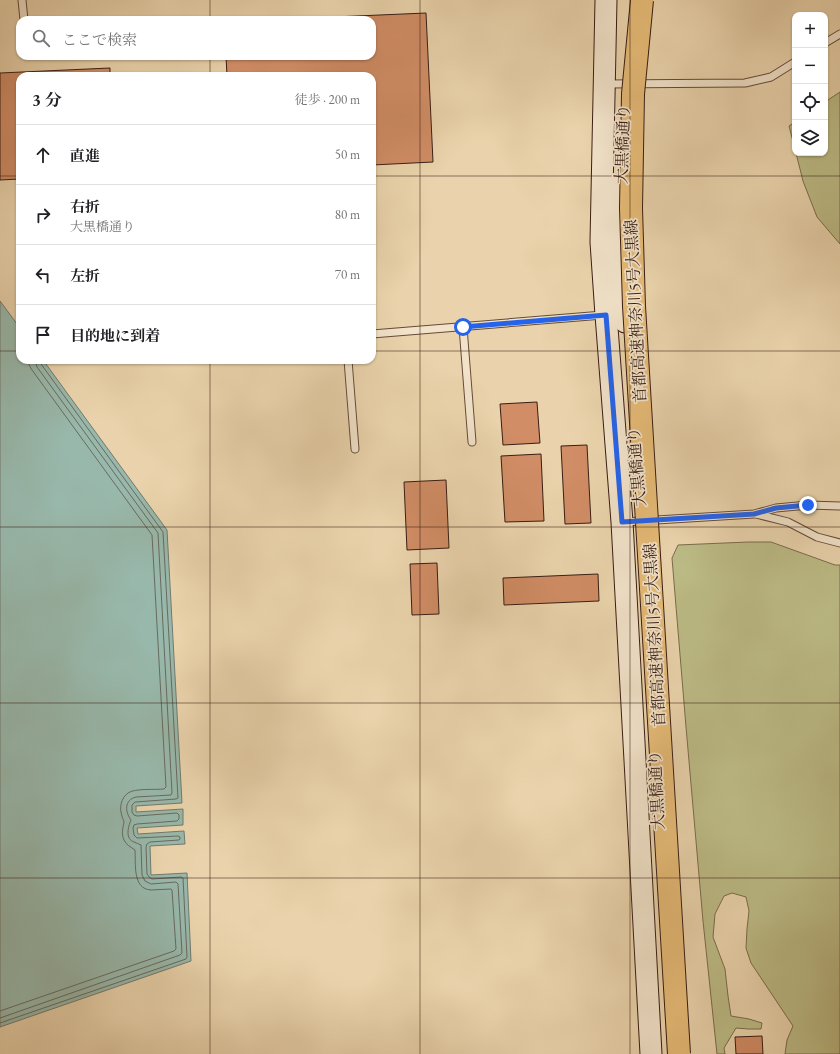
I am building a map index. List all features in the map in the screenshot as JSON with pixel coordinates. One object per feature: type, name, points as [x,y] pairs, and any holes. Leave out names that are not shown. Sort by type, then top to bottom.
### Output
[{"type":"highway","name":"首都高速神奈川5号大黒線","points":[[642,0],[633,94],[631,208],[634,306],[679,1054]]},
{"type":"highway","name":"首都高速神奈川5号大黒線","points":[[651,0],[642,94],[639,208],[642,306],[686,1054]]},
{"type":"street","name":"大黒橋通り","points":[[606,0],[615,84],[619,251],[631,521],[651,1054]]},
{"type":"street","name":"大黒橋通り","points":[[635,0],[615,84],[601,242],[606,315],[631,521],[656,796],[673,1054]]},
{"type":"lane","points":[[22,0],[24,16]]},
{"type":"lane","points":[[828,41],[840,34]]},
{"type":"lane","points":[[615,84],[745,83],[771,77],[792,64]]},
{"type":"lane","points":[[376,334],[606,315]]},
{"type":"lane","points":[[463,327],[472,442]]},
{"type":"lane","points":[[348,364],[355,449]]},
{"type":"lane","points":[[631,521],[754,514],[776,508],[808,505],[840,506]]},
{"type":"lane","points":[[754,514],[788,522],[817,537],[840,543]]},
{"type":"shaded area","points":[[840,92],[840,244],[817,217],[803,181],[797,156],[828,156],[828,100]]},
{"type":"shaded area","points":[[792,124],[792,138],[789,126]]},
{"type":"shaded area","points":[[771,542],[835,565],[840,565],[840,1054],[785,1054],[787,1040],[793,1026],[751,963],[746,948],[749,911],[746,897],[732,893],[724,896],[715,914],[713,937],[725,969],[731,1016],[762,1023],[761,1029],[736,1028],[724,1048],[725,1054],[717,1054],[703,921],[672,558],[678,545]]},
{"type":"water","points":[[0,301],[16,323],[16,364],[46,364],[167,530],[182,803],[136,806],[136,812],[183,809],[183,825],[137,828],[138,834],[184,831],[185,844],[150,846],[151,875],[187,873],[191,961],[0,1027]]},
{"type":"building","points":[[426,13],[433,162],[376,165],[376,72],[227,72],[226,60],[376,60],[376,16],[357,16]]},
{"type":"building","points":[[110,68],[110,72],[22,72]]},
{"type":"building","points":[[16,72],[16,179],[0,180],[0,73]]},
{"type":"building","points":[[537,402],[540,443],[503,445],[500,404]]},
{"type":"building","points":[[587,445],[591,523],[565,524],[561,446]]},
{"type":"building","points":[[541,454],[544,521],[505,522],[501,456]]},
{"type":"building","points":[[446,480],[449,548],[407,550],[404,482]]},
{"type":"building","points":[[437,563],[439,614],[412,615],[410,564]]},
{"type":"building","points":[[598,574],[599,601],[504,605],[503,578]]},
{"type":"building","points":[[762,1036],[763,1054],[736,1054],[735,1037]]},
{"type":"route","points":[[463,327],[606,315],[622,522],[754,514],[776,508],[808,505]]}]
